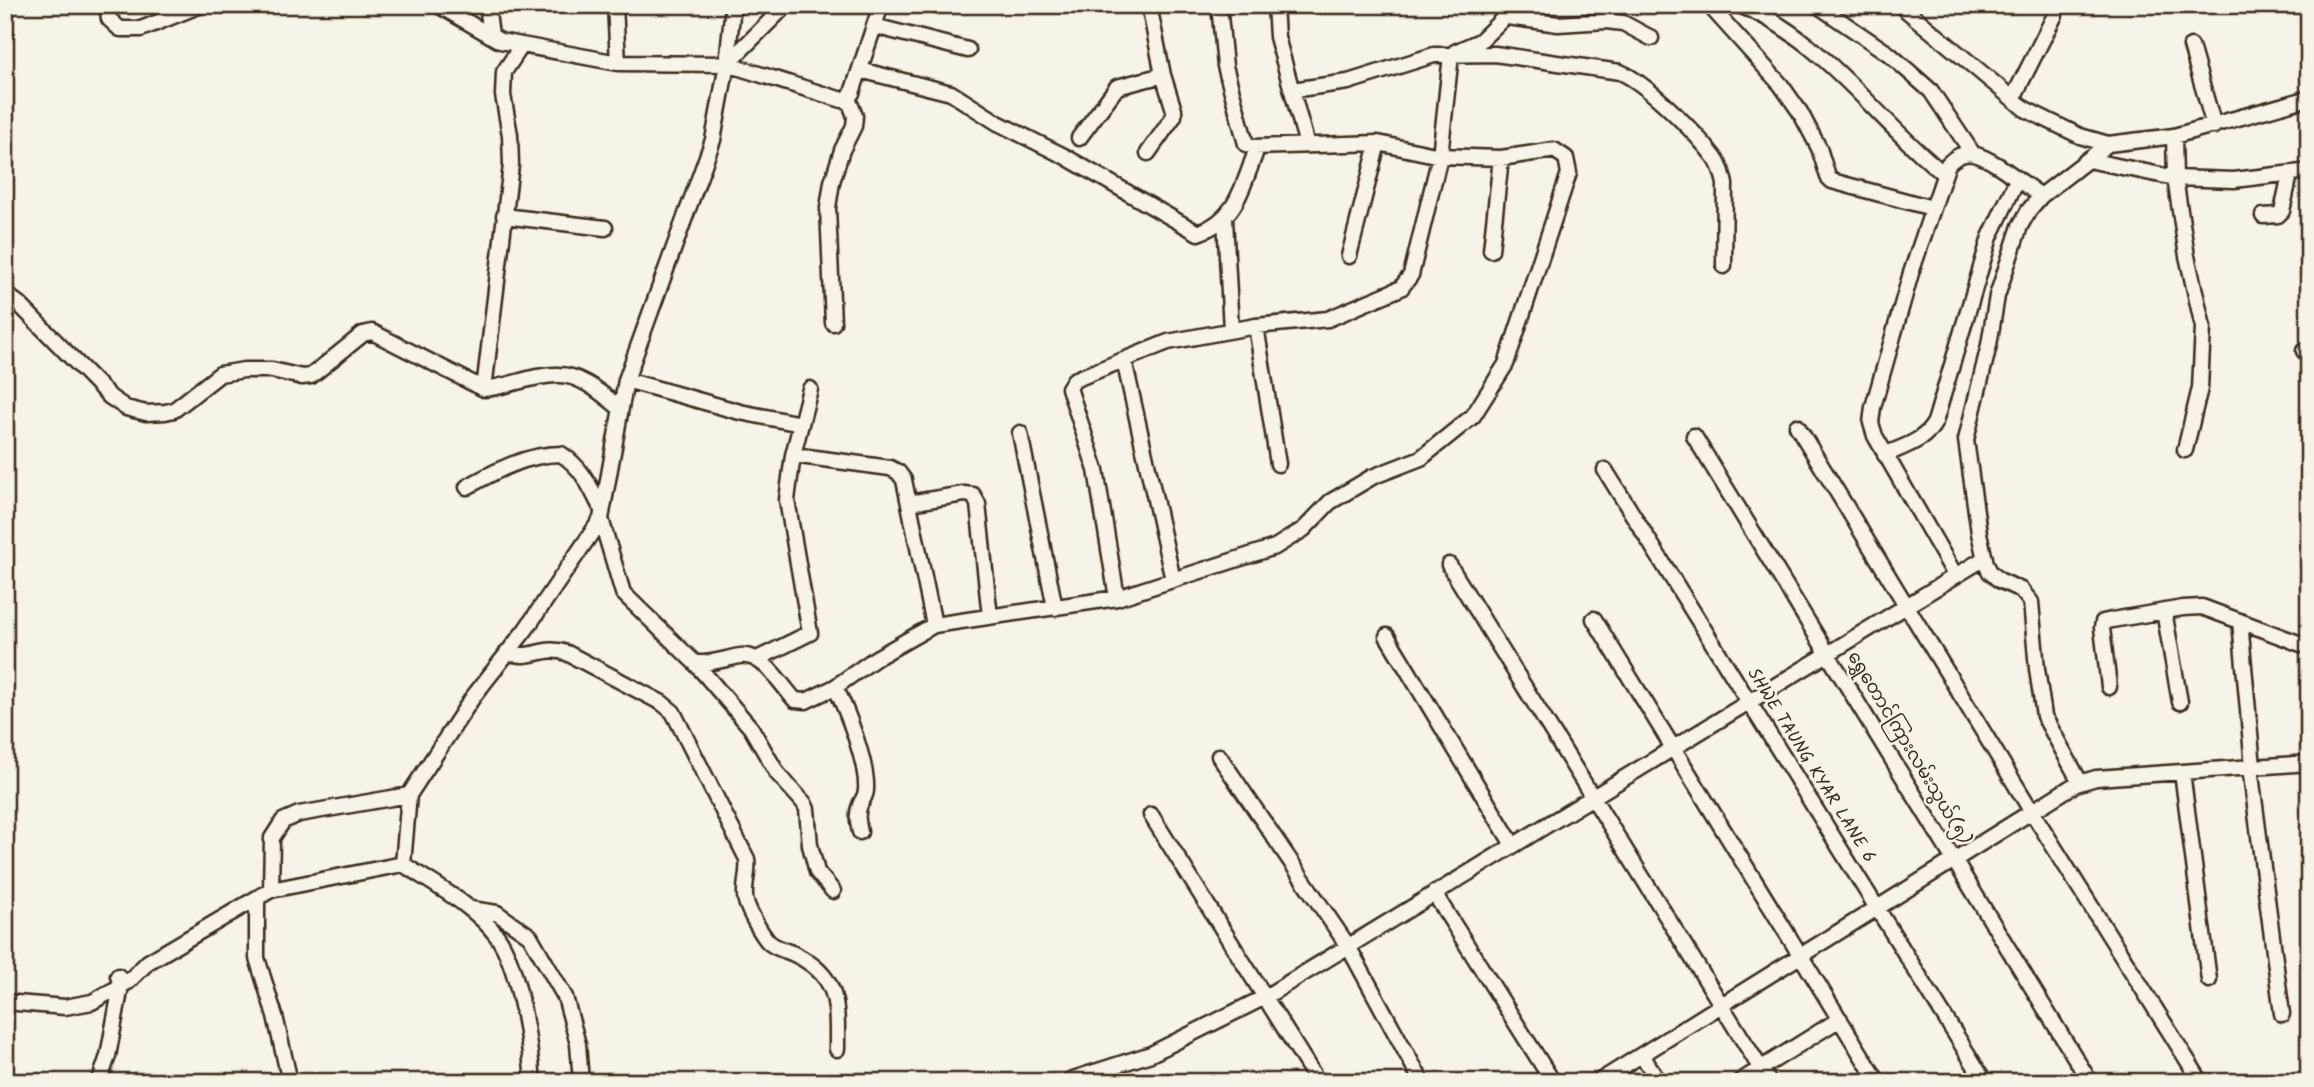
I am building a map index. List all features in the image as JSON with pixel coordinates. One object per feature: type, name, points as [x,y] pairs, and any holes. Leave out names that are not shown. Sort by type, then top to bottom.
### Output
[{"type":"street","points":[[107,5],[109,19],[120,29],[141,29],[201,5]]},
{"type":"street","points":[[438,5],[500,41],[618,63],[727,64],[842,100],[848,99]]},
{"type":"street","points":[[487,5],[491,35]]},
{"type":"street","points":[[615,5],[618,63]]},
{"type":"street","points":[[403,864],[409,795],[473,697],[526,629],[602,514],[626,380],[713,140],[727,64],[733,5]]},
{"type":"street","points":[[727,64],[786,5]]},
{"type":"street","points":[[833,323],[828,208],[831,182],[854,126],[855,117],[848,99],[881,5]]},
{"type":"street","points":[[1148,153],[1174,116],[1149,5]]},
{"type":"street","points":[[695,663],[712,664],[750,655],[759,658],[795,700],[806,701],[835,687],[876,657],[934,625],[1117,598],[1275,547],[1304,530],[1330,502],[1372,477],[1421,458],[1473,416],[1506,363],[1569,173],[1566,158],[1554,150],[1501,158],[1440,156],[1378,143],[1253,147],[1246,144],[1225,66],[1219,5]]},
{"type":"street","points":[[1275,5],[1277,37],[1307,145]]},
{"type":"street","points":[[1709,5],[1787,94],[1819,148],[1828,177],[1832,181],[1932,208]]},
{"type":"street","points":[[1739,5],[1789,30],[1944,174]]},
{"type":"street","points":[[1817,5],[1889,54],[1931,91],[1973,154],[2041,196]]},
{"type":"street","points":[[1900,5],[2025,108],[2080,136],[2108,144],[2174,136],[2309,99]]},
{"type":"street","points":[[1451,55],[1480,41],[1512,11],[1558,24],[1606,21],[1623,23],[1651,38]]},
{"type":"street","points":[[2012,98],[2055,15]]},
{"type":"street","points":[[874,26],[968,50]]},
{"type":"street","points":[[484,389],[511,165],[510,135],[503,95],[504,72],[523,45]]},
{"type":"street","points":[[2191,46],[2214,126]]},
{"type":"street","points":[[1292,90],[1348,82],[1434,54],[1495,54],[1620,72],[1629,76],[1670,111],[1717,159],[1725,184],[1724,266]]},
{"type":"street","points":[[1117,598],[1096,470],[1069,388],[1074,380],[1082,375],[1168,342],[1256,326],[1328,319],[1407,283],[1440,156],[1451,55]]},
{"type":"street","points":[[860,70],[951,93],[998,123],[1064,156],[1198,233],[1225,219],[1237,200],[1255,154],[1253,147]]},
{"type":"street","points":[[1079,138],[1116,87],[1163,75]]},
{"type":"street","points":[[2174,136],[2175,178],[2187,256],[2203,327],[2200,388],[2185,450]]},
{"type":"street","points":[[1349,256],[1378,143]]},
{"type":"street","points":[[2080,782],[2044,716],[2031,602],[2021,590],[1990,572],[1985,558],[1966,440],[1989,345],[1997,296],[2020,226],[2041,196],[2108,144]]},
{"type":"street","points":[[1955,575],[1885,455],[1871,424],[1873,407],[1944,174],[1955,157],[1973,154]]},
{"type":"street","points":[[1492,250],[1501,158]]},
{"type":"street","points":[[2088,160],[2175,178],[2234,180],[2309,171]]},
{"type":"street","points":[[2263,216],[2278,215],[2282,211],[2290,174]]},
{"type":"street","points":[[1885,455],[1922,439],[1936,422],[1990,237],[2017,180]]},
{"type":"street","points":[[504,216],[605,228]]},
{"type":"street","points":[[1225,219],[1231,330]]},
{"type":"street","points":[[5,294],[19,304],[110,397],[126,408],[146,413],[174,410],[220,374],[244,370],[272,370],[302,377],[311,376],[363,334],[372,332],[484,389],[560,375],[578,380],[597,390],[620,408]]},
{"type":"street","points":[[1256,326],[1278,464]]},
{"type":"street","points":[[1124,360],[1173,580]]},
{"type":"street","points":[[626,380],[740,412],[801,424]]},
{"type":"street","points":[[759,658],[810,634],[787,500],[793,455],[810,389]]},
{"type":"street","points":[[1797,426],[2032,812],[2201,1082]]},
{"type":"street","points":[[1020,433],[1055,608]]},
{"type":"street","name":"ရွှေတောင်ကြားလမ်းသွယ်(၅)","points":[[1694,436],[1829,652],[2090,1082]]},
{"type":"street","points":[[467,487],[498,469],[534,458],[561,454],[573,461],[586,477],[602,514],[623,593],[695,663],[751,728],[777,773],[804,803],[817,872],[833,891]]},
{"type":"street","points":[[793,455],[890,468],[898,472],[904,480],[934,625]]},
{"type":"street","name":"SHWE TAUNG KYAR LANE 6","points":[[1605,470],[1984,1082]]},
{"type":"street","points":[[909,503],[964,495],[972,495],[978,503],[990,617]]},
{"type":"street","points":[[1070,1080],[1151,1054],[1265,997],[1985,558]]},
{"type":"street","points":[[1449,565],[1769,1082]]},
{"type":"street","points":[[2109,687],[2102,628],[2104,622],[2202,607],[2309,647]]},
{"type":"street","points":[[2164,611],[2180,702]]},
{"type":"street","points":[[1594,619],[1878,1082]]},
{"type":"street","points":[[2239,621],[2251,767],[2282,1014]]},
{"type":"street","points":[[1387,635],[1513,845]]},
{"type":"street","points":[[507,652],[518,657],[555,649],[567,653],[662,703],[673,712],[747,859],[749,870],[744,898],[761,932],[768,943],[809,961],[821,972],[832,990],[838,1005],[837,1049]]},
{"type":"street","points":[[835,687],[844,704],[864,770],[866,793],[859,807],[860,832]]},
{"type":"street","points":[[1219,756],[1348,946],[1422,1082]]},
{"type":"street","points":[[1598,1082],[2080,782],[2096,778],[2309,762]]},
{"type":"street","points":[[2182,772],[2209,981]]},
{"type":"street","points":[[271,890],[272,838],[283,821],[299,814],[409,795]]},
{"type":"street","points":[[1151,815],[1318,1082]]},
{"type":"street","points":[[5,1002],[65,1007],[93,1002],[119,981],[128,982],[148,962],[271,890],[403,864],[471,909],[496,935],[508,953],[519,992],[533,1082]]},
{"type":"street","points":[[1434,893],[1553,1082]]},
{"type":"street","points":[[257,898],[257,958],[275,1016],[290,1082]]},
{"type":"street","points":[[471,909],[496,913],[530,936],[565,997],[578,1044],[581,1082]]},
{"type":"street","points":[[99,1082],[108,1056],[119,981]]},
{"type":"street","points":[[1739,1082],[1840,1019]]},
{"type":"street","points":[[1642,1055],[1659,1082]]}]
